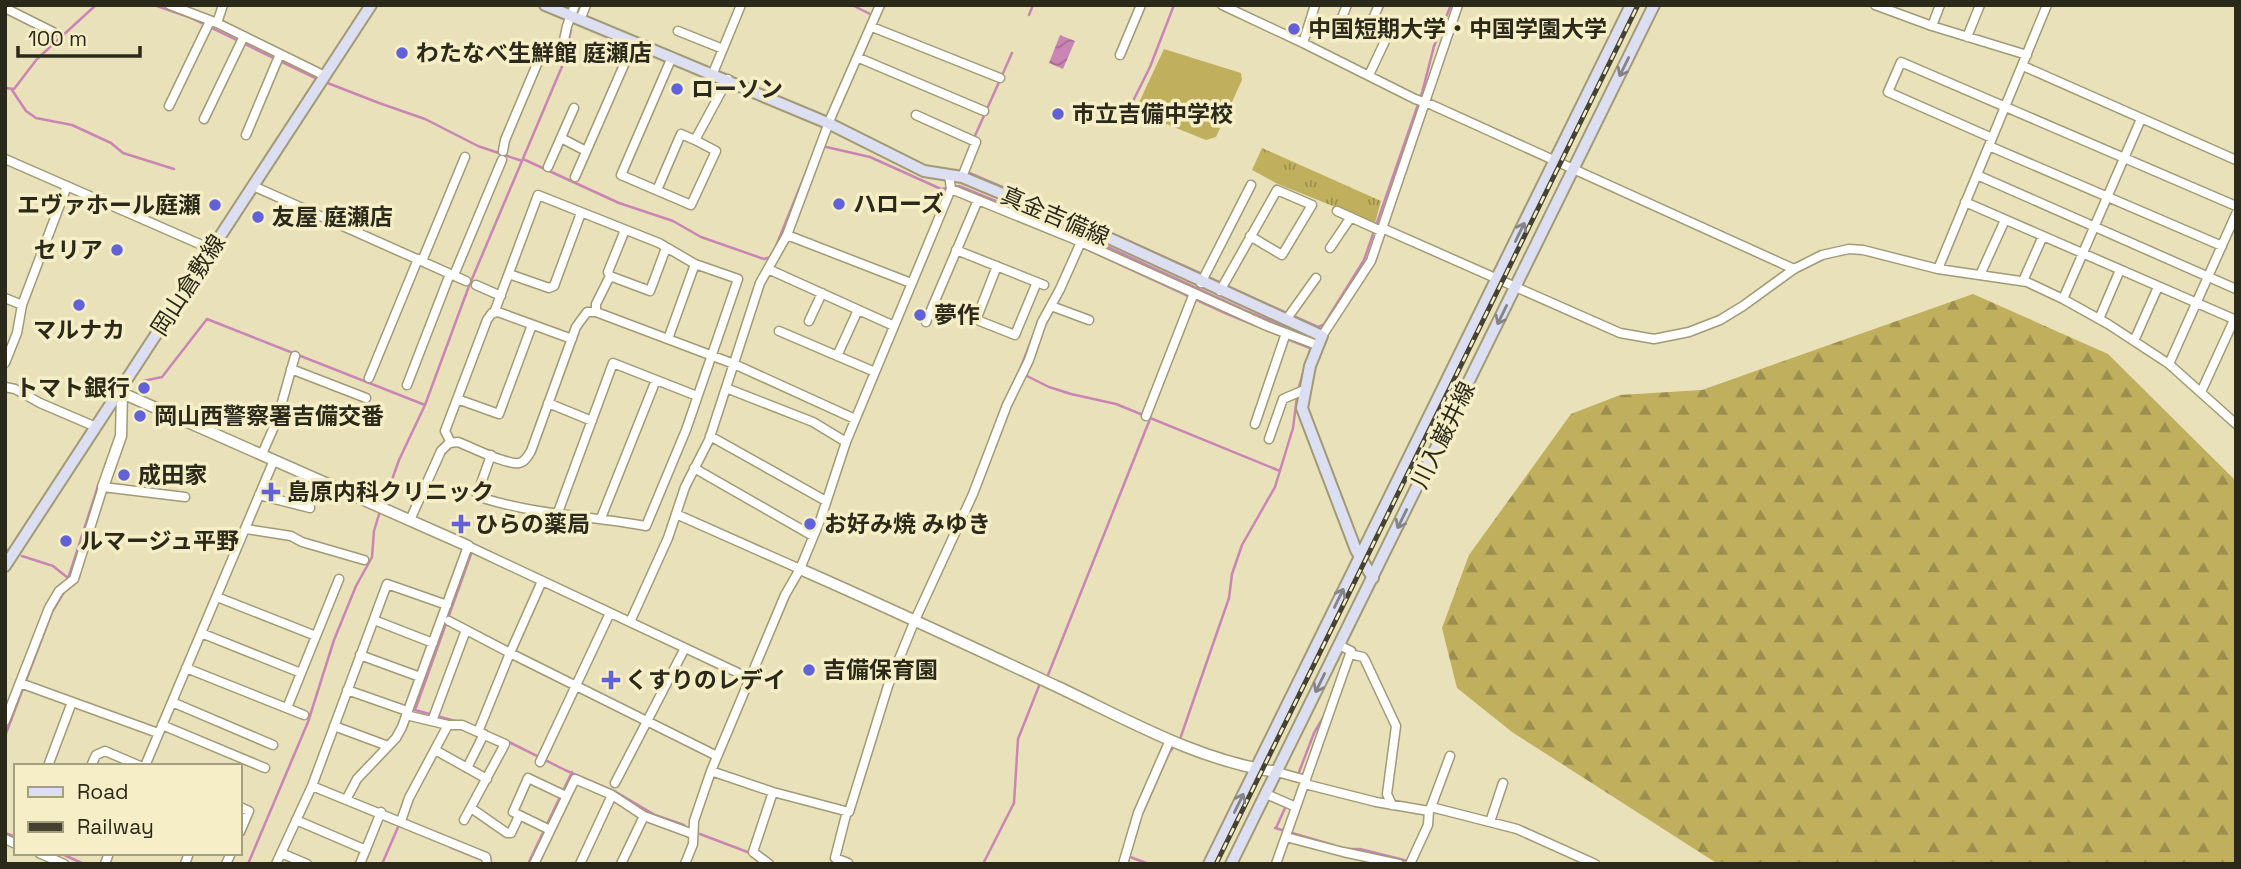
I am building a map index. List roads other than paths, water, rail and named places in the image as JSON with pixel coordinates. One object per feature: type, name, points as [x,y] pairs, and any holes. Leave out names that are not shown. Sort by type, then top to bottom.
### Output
[{"type":"main road","name":"岡山倉敷線","points":[[5,566],[371,5]]},
{"type":"main road","name":"真金吉備線","points":[[545,5],[575,14],[634,42],[728,79],[830,124],[950,184],[963,173],[1289,316],[1320,340]]},
{"type":"main road","name":"川入巌井線","points":[[1209,864],[1631,5]]},
{"type":"main road","name":"川入巌井線","points":[[1231,864],[1654,5]]},
{"type":"main road","points":[[1320,340],[1299,392],[1302,408],[1359,557],[1373,578]]},
{"type":"street","points":[[170,5],[214,22],[242,40],[280,54],[322,79]]},
{"type":"street","points":[[169,106],[206,30],[214,22],[223,5]]},
{"type":"street","points":[[407,385],[503,155],[505,140],[540,57],[555,57],[561,54],[575,14],[586,5]]},
{"type":"street","points":[[713,73],[741,5]]},
{"type":"street","points":[[630,622],[668,538],[685,487],[710,436],[761,283],[787,235],[880,5]]},
{"type":"street","points":[[1120,55],[1141,5]]},
{"type":"street","points":[[1223,5],[1422,101],[1794,269]]},
{"type":"street","points":[[1303,43],[1315,5]]},
{"type":"street","points":[[1347,5],[1341,20],[1386,39],[1369,75]]},
{"type":"street","points":[[1367,32],[1379,5]]},
{"type":"street","points":[[685,864],[693,844],[695,821],[711,771],[785,595],[800,569],[846,442],[950,184],[978,200],[1285,336],[1320,340],[1370,261],[1422,101],[1458,5]]},
{"type":"street","points":[[1875,5],[1932,26],[2027,55]]},
{"type":"street","points":[[1932,26],[1940,5]]},
{"type":"street","points":[[1967,37],[1980,5]]},
{"type":"street","points":[[1938,268],[2047,5]]},
{"type":"street","points":[[5,8],[53,32]]},
{"type":"street","points":[[872,27],[1000,78]]},
{"type":"street","points":[[678,31],[723,49]]},
{"type":"street","points":[[204,119],[242,40]]},
{"type":"street","points":[[575,177],[634,42]]},
{"type":"street","points":[[246,135],[280,54]]},
{"type":"street","points":[[657,190],[681,134],[716,151],[691,205],[621,175],[672,57]]},
{"type":"street","points":[[859,58],[984,111]]},
{"type":"street","points":[[2222,246],[2107,197],[1888,92],[1901,62],[2236,206]]},
{"type":"street","points":[[2023,66],[2236,160]]},
{"type":"street","points":[[695,140],[728,79]]},
{"type":"street","points":[[548,167],[574,108]]},
{"type":"street","points":[[916,115],[976,142],[963,173]]},
{"type":"street","points":[[2063,299],[2141,119]]},
{"type":"street","points":[[561,138],[586,151]]},
{"type":"street","points":[[369,378],[465,157]]},
{"type":"street","points":[[5,159],[211,249]]},
{"type":"street","points":[[1977,175],[2236,289]]},
{"type":"street","points":[[1203,278],[1251,185]]},
{"type":"street","points":[[5,363],[17,333],[22,305],[67,186]]},
{"type":"street","points":[[253,186],[466,281]]},
{"type":"street","points":[[1222,286],[1250,236],[1277,190],[1312,205],[1282,255],[1250,236]]},
{"type":"street","points":[[451,443],[446,431],[457,399],[487,320],[494,313],[538,195],[666,248],[695,264],[738,278],[686,430],[646,526],[601,518],[557,515],[509,506],[477,495],[491,455]]},
{"type":"street","points":[[926,322],[978,200]]},
{"type":"street","points":[[1965,202],[2235,320],[2201,393]]},
{"type":"street","points":[[1337,211],[1498,278],[1620,333],[1654,339],[1689,332],[1720,320],[1794,269],[1822,255],[1849,249],[1938,268],[2023,281],[2099,319],[2169,364],[2235,421]]},
{"type":"street","points":[[509,274],[549,288],[554,286],[581,213]]},
{"type":"street","points":[[2169,364],[2236,214]]},
{"type":"street","points":[[1330,248],[1351,217]]},
{"type":"street","points":[[1980,275],[2005,220]]},
{"type":"street","points":[[596,312],[596,304],[610,276],[608,272],[625,230]]},
{"type":"street","points":[[787,235],[911,283]]},
{"type":"street","points":[[2023,281],[2043,236]]},
{"type":"street","points":[[848,863],[835,858],[847,811],[888,686],[973,494],[1042,322],[1080,245]]},
{"type":"street","points":[[610,276],[650,291],[666,248]]},
{"type":"street","points":[[934,303],[1015,335],[1041,283],[956,250]]},
{"type":"street","points":[[667,339],[695,264]]},
{"type":"street","points":[[976,320],[997,265]]},
{"type":"street","points":[[768,269],[894,326]]},
{"type":"street","points":[[2099,319],[2120,270]]},
{"type":"street","points":[[1289,316],[1316,278]]},
{"type":"street","points":[[476,285],[500,296]]},
{"type":"street","points":[[2134,341],[2158,287]]},
{"type":"street","points":[[809,321],[822,293]]},
{"type":"street","points":[[1146,416],[1193,296]]},
{"type":"street","points":[[5,299],[22,305]]},
{"type":"street","points":[[1051,306],[1089,320]]},
{"type":"street","points":[[837,356],[858,310]]},
{"type":"street","points":[[410,520],[441,451],[451,443],[458,442],[510,462],[519,463],[525,459],[531,451],[572,339],[581,318],[587,312],[596,312],[734,364],[855,419]]},
{"type":"street","points":[[494,313],[572,339]]},
{"type":"street","points":[[457,399],[499,414],[532,325]]},
{"type":"street","points":[[779,331],[875,372]]},
{"type":"street","points":[[1255,424],[1285,336]]},
{"type":"street","points":[[262,454],[277,420],[295,356]]},
{"type":"street","points":[[557,515],[613,363],[697,396]]},
{"type":"street","points":[[291,369],[366,398]]},
{"type":"street","points":[[601,518],[656,380]]},
{"type":"street","points":[[5,387],[15,389],[96,427]]},
{"type":"street","points":[[726,388],[813,422],[846,442]]},
{"type":"street","points":[[5,721],[23,684],[49,608],[66,585],[74,579],[121,436],[121,392],[468,546],[749,678]]},
{"type":"street","points":[[1269,439],[1283,399],[1299,392]]},
{"type":"street","points":[[548,403],[592,421]]},
{"type":"street","points":[[1261,405],[1279,411]]},
{"type":"street","points":[[710,436],[826,501]]},
{"type":"street","points":[[145,764],[274,460]]},
{"type":"street","points":[[694,468],[813,536]]},
{"type":"street","points":[[103,487],[185,497]]},
{"type":"street","points":[[259,495],[310,508]]},
{"type":"street","points":[[676,514],[915,620],[1175,742],[1256,769],[1277,772],[1392,805],[1430,809],[1517,829],[1595,864]]},
{"type":"street","points":[[246,528],[291,536],[302,542],[364,560]]},
{"type":"street","points":[[347,798],[357,779],[396,738],[468,546]]},
{"type":"street","points":[[287,708],[339,579]]},
{"type":"street","points":[[467,768],[510,653],[542,581]]},
{"type":"street","points":[[276,864],[312,786],[387,584],[447,605]]},
{"type":"street","points":[[217,597],[316,636]]},
{"type":"street","points":[[541,760],[610,613]]},
{"type":"street","points":[[374,620],[433,643]]},
{"type":"street","points":[[449,621],[717,756]]},
{"type":"street","points":[[433,718],[466,630]]},
{"type":"street","points":[[201,634],[301,673]]},
{"type":"street","points":[[1276,864],[1351,651],[1339,645]]},
{"type":"street","points":[[615,783],[685,648]]},
{"type":"street","points":[[1350,654],[1365,660],[1396,726],[1387,794],[1392,805]]},
{"type":"street","points":[[360,655],[420,677]]},
{"type":"street","points":[[186,668],[304,715]]},
{"type":"street","points":[[23,684],[160,729],[265,768]]},
{"type":"street","points":[[347,690],[407,713],[433,718],[448,725],[462,725],[505,744],[464,820]]},
{"type":"street","points":[[49,764],[72,702]]},
{"type":"street","points":[[172,702],[273,745]]},
{"type":"street","points":[[401,821],[409,798],[448,725]]},
{"type":"street","points":[[334,726],[388,746]]},
{"type":"street","points":[[1123,864],[1138,813],[1175,742]]},
{"type":"street","points":[[435,750],[486,779]]},
{"type":"street","points":[[93,764],[96,755],[105,751],[139,764]]},
{"type":"street","points":[[1411,863],[1428,825],[1430,809],[1450,756]]},
{"type":"street","points":[[711,771],[773,792],[847,811]]},
{"type":"street","points":[[547,829],[513,812],[528,778],[563,794]]},
{"type":"street","points":[[534,864],[563,794],[575,779],[612,795],[644,816],[693,834]]},
{"type":"street","points":[[1490,822],[1503,783]]},
{"type":"street","points":[[312,786],[347,798],[486,857],[487,864]]},
{"type":"street","points":[[769,864],[753,852],[773,792]]},
{"type":"street","points":[[1266,794],[1296,807]]},
{"type":"street","points":[[580,864],[612,795]]},
{"type":"street","points":[[242,808],[249,811],[242,827]]},
{"type":"street","points":[[471,808],[508,833],[519,816]]},
{"type":"street","points":[[360,864],[381,812]]},
{"type":"street","points":[[621,864],[644,816]]},
{"type":"street","points":[[296,820],[366,850]]},
{"type":"street","points":[[1287,833],[1343,852],[1399,864]]},
{"type":"street","points":[[281,853],[307,864]]},
{"type":"street","points":[[44,855],[64,864]]},
{"type":"water","points":[[1060,35],[1075,41],[1063,69],[1049,63]]},
{"type":"waterway","points":[[5,88],[14,89],[37,59],[96,5]]},
{"type":"waterway","points":[[154,5],[189,17],[319,80]]},
{"type":"waterway","points":[[578,11],[581,5]]},
{"type":"waterway","points":[[852,5],[870,14]]},
{"type":"waterway","points":[[1029,15],[1033,5]]},
{"type":"waterway","points":[[1131,105],[1150,67],[1174,5]]},
{"type":"waterway","points":[[1323,326],[1364,260],[1422,93],[1434,46],[1451,5]]},
{"type":"waterway","points":[[325,82],[425,119],[478,146],[522,161],[566,57],[571,29]]},
{"type":"waterway","points":[[974,138],[1012,53]]},
{"type":"waterway","points":[[12,90],[26,111],[36,118],[72,125],[111,143],[123,153],[174,169]]},
{"type":"waterway","points":[[822,146],[870,157],[941,189],[959,186],[1110,248],[1304,335]]},
{"type":"waterway","points":[[774,251],[815,150]]},
{"type":"waterway","points":[[523,159],[619,203],[673,221],[701,237],[764,259],[771,257]]},
{"type":"waterway","points":[[383,505],[399,460],[425,405],[469,286],[522,161]]},
{"type":"waterway","points":[[967,172],[1202,274]]},
{"type":"waterway","points":[[1080,246],[1281,336]]},
{"type":"waterway","points":[[1208,277],[1221,283]]},
{"type":"waterway","points":[[1227,286],[1318,327],[1323,325]]},
{"type":"waterway","points":[[143,381],[162,377],[207,319],[425,405]]},
{"type":"waterway","points":[[1038,323],[1019,372],[1049,387],[1116,404],[1280,471]]},
{"type":"waterway","points":[[1287,339],[1310,348]]},
{"type":"waterway","points":[[1298,390],[1311,347]]},
{"type":"waterway","points":[[1180,739],[1229,598],[1232,574],[1242,545],[1275,487],[1293,428],[1297,397]]},
{"type":"waterway","points":[[1048,675],[1150,419]]},
{"type":"waterway","points":[[68,579],[98,486]]},
{"type":"waterway","points":[[248,864],[308,722],[334,640],[356,586],[372,557],[374,531],[380,511]]},
{"type":"waterway","points":[[459,722],[415,710],[471,554]]},
{"type":"waterway","points":[[22,556],[53,566],[68,578]]},
{"type":"waterway","points":[[5,736],[52,612],[64,592]]},
{"type":"waterway","points":[[983,864],[1014,803],[1018,739],[1039,686]]},
{"type":"waterway","points":[[1299,772],[1314,733],[1324,716]]},
{"type":"waterway","points":[[507,741],[616,792],[655,815],[684,825]]},
{"type":"waterway","points":[[1142,814],[1169,753],[1176,744]]},
{"type":"waterway","points":[[563,791],[572,772]]},
{"type":"waterway","points":[[528,864],[560,797]]},
{"type":"waterway","points":[[1276,828],[1285,808]]},
{"type":"waterway","points":[[1127,864],[1140,820]]},
{"type":"waterway","points":[[382,864],[399,825]]},
{"type":"waterway","points":[[1275,828],[1333,845]]},
{"type":"waterway","points":[[5,833],[14,836]]},
{"type":"waterway","points":[[700,834],[750,853]]},
{"type":"waterway","points":[[450,847],[480,859]]},
{"type":"waterway","points":[[1346,849],[1360,849],[1408,861]]},
{"type":"waterway","points":[[64,855],[84,864]]},
{"type":"waterway","points":[[1130,857],[1149,864]]},
{"type":"railway","points":[[1216,864],[1638,5]]},
{"type":"place","name":"中国短期大学・中国学園大学","points":[[1294,29]]},
{"type":"place","name":"わたなべ生鮮館 庭瀬店","points":[[402,53]]},
{"type":"place","name":"ローソン","points":[[677,89]]},
{"type":"place","name":"市立吉備中学校","points":[[1058,114]]},
{"type":"place","name":"ハローズ","points":[[839,204]]},
{"type":"place","name":"エヴァホール庭瀬","points":[[215,205]]},
{"type":"place","name":"友屋 庭瀬店","points":[[258,217]]},
{"type":"place","name":"セリア","points":[[117,250]]},
{"type":"place","name":"マルナカ","points":[[79,305]]},
{"type":"place","name":"夢作","points":[[920,315]]},
{"type":"place","name":"トマト銀行","points":[[144,388]]},
{"type":"place","name":"岡山西警察署吉備交番","points":[[140,416]]},
{"type":"place","name":"成田家","points":[[124,475]]},
{"type":"place","name":"島原内科クリニック","points":[[271,492]]},
{"type":"place","name":"ひらの薬局","points":[[461,524]]},
{"type":"place","name":"お好み焼 みゆき","points":[[810,524]]},
{"type":"place","name":"ルマージュ平野","points":[[66,541]]},
{"type":"place","name":"吉備保育園","points":[[809,670]]},
{"type":"place","name":"くすりのレデイ","points":[[611,680]]}]
